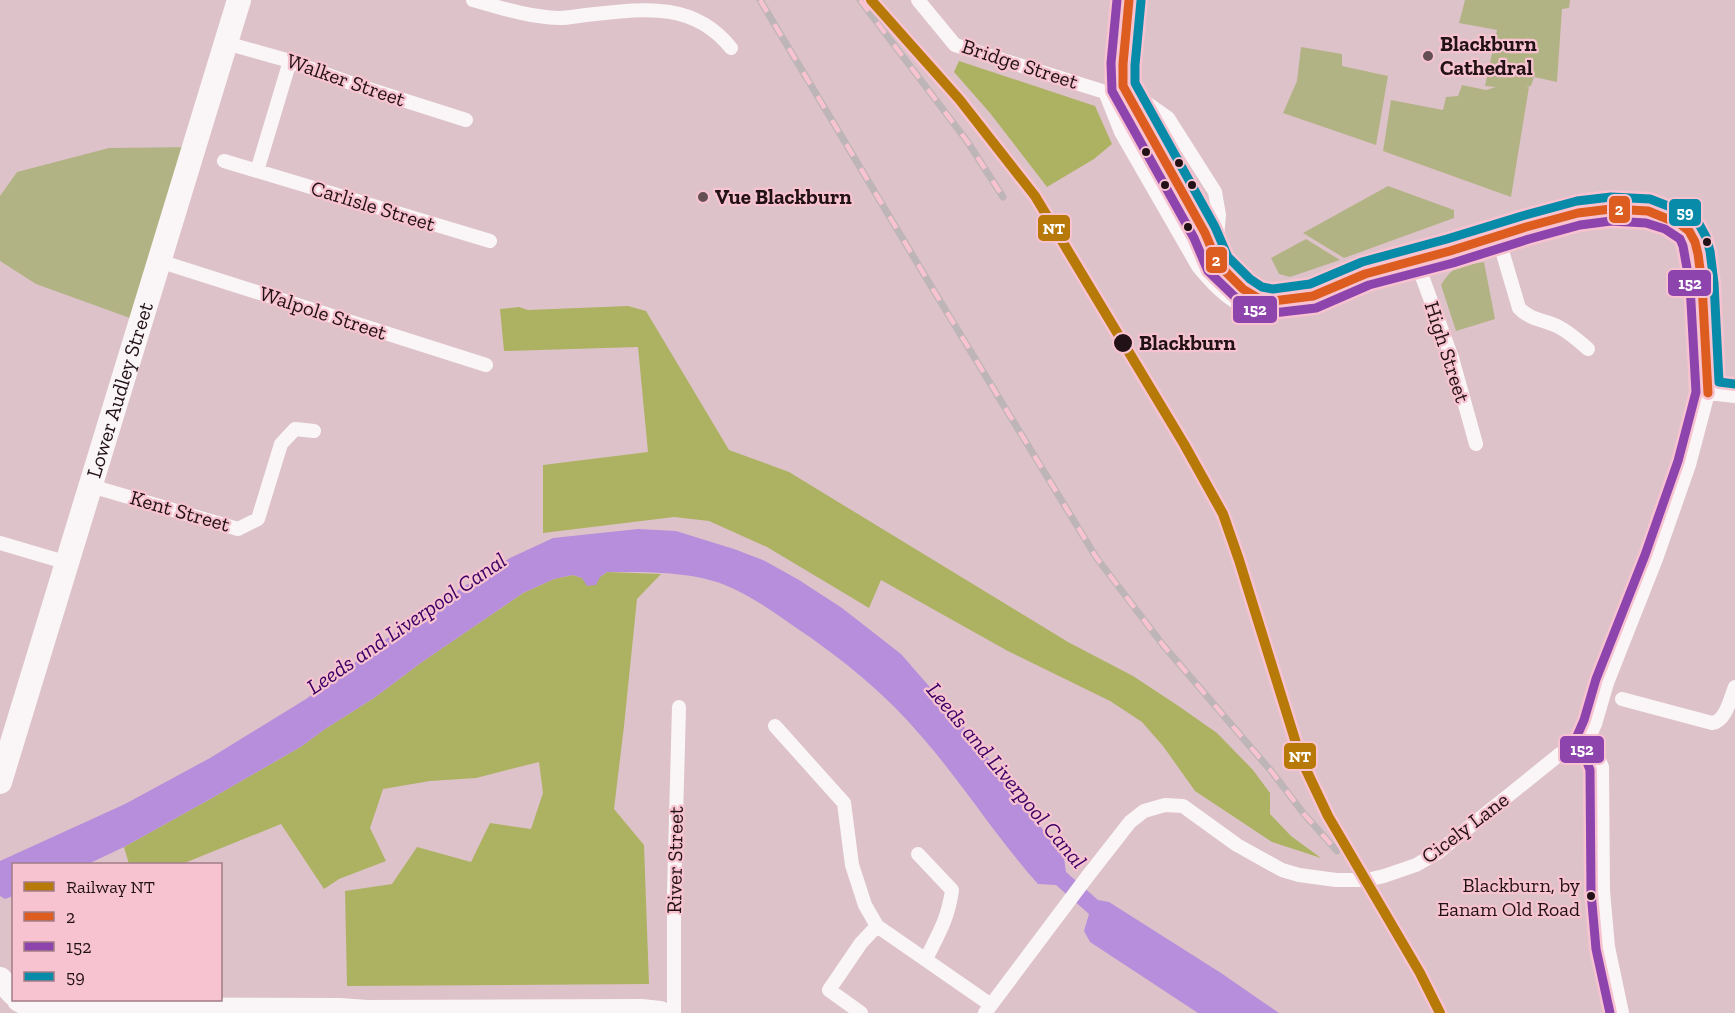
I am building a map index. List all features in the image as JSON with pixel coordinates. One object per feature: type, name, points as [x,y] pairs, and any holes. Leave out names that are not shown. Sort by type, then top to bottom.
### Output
[{"type":"highway","name":"Lower Audley Street","points":[[0,782],[239,0]]},
{"type":"highway","points":[[23,1001],[38,1009],[339,1010],[367,1013],[641,1011],[660,1013]]},
{"type":"street","points":[[472,0],[524,14],[560,18],[653,8],[679,11],[700,20],[721,34],[730,48]]},
{"type":"street","name":"Bridge Street","points":[[918,0],[955,45],[1105,92],[1121,132],[1192,256],[1219,291],[1260,312],[1275,311],[1313,296]]},
{"type":"street","points":[[1129,0],[1123,86],[1205,233],[1218,264],[1243,290],[1258,298],[1273,301],[1313,296],[1365,274],[1578,213],[1611,209],[1648,211],[1680,224],[1689,231],[1695,242],[1702,284],[1708,393],[1689,465],[1656,559],[1607,683],[1590,737],[1602,767],[1602,891],[1608,947],[1622,1013]]},
{"type":"street","name":"Walker Street","points":[[226,43],[290,61],[466,120]]},
{"type":"street","points":[[257,171],[290,61]]},
{"type":"street","points":[[1123,86],[1168,118],[1215,192],[1219,215],[1217,237],[1227,273]]},
{"type":"street","name":"Carlisle Street","points":[[224,161],[490,241]]},
{"type":"street","points":[[1498,237],[1519,308],[1525,314],[1572,334],[1588,348]]},
{"type":"street","name":"High Street","points":[[1416,260],[1452,358],[1476,444]]},
{"type":"street","name":"Walpole Street","points":[[159,261],[486,365]]},
{"type":"street","points":[[1708,393],[1735,396]]},
{"type":"street","name":"Kent Street","points":[[91,486],[238,529],[258,519],[281,444],[295,429],[314,431]]},
{"type":"street","points":[[0,543],[68,563]]},
{"type":"street","points":[[1622,699],[1705,722],[1717,722],[1735,687]]},
{"type":"street","name":"River Street","points":[[674,1013],[674,883],[679,707]]},
{"type":"street","points":[[775,726],[844,803],[852,866],[865,905],[877,926],[926,959],[988,1009]]},
{"type":"street","name":"Cicely Lane","points":[[988,1009],[1058,913],[1130,822],[1144,811],[1165,805],[1183,806],[1237,845],[1282,870],[1299,875],[1336,880],[1367,880],[1416,865],[1437,853],[1560,754],[1590,737]]},
{"type":"street","points":[[918,854],[952,890],[945,922],[926,959]]},
{"type":"street","points":[[861,1013],[829,990],[861,943],[877,926]]},
{"type":"green space","points":[[1465,0],[1570,0],[1569,8],[1562,9],[1557,82],[1534,77],[1531,86],[1525,87],[1529,87],[1511,197],[1383,151],[1391,100],[1443,110],[1446,97],[1458,96],[1462,85],[1486,90],[1496,87],[1485,86],[1497,30],[1459,23]]},
{"type":"green space","points":[[1301,47],[1342,54],[1342,66],[1388,76],[1376,145],[1283,113],[1297,81]]},
{"type":"green space","points":[[959,61],[1095,106],[1112,144],[1094,159],[1047,187],[990,113],[954,72]]},
{"type":"green space","points":[[194,147],[141,322],[36,284],[0,261],[0,196],[17,172],[109,148]]},
{"type":"green space","points":[[1388,186],[1454,210],[1454,218],[1344,258],[1303,233]]},
{"type":"green space","points":[[1306,239],[1340,260],[1290,277],[1279,274],[1271,258]]},
{"type":"green space","points":[[1484,262],[1495,319],[1456,331],[1441,285],[1450,273],[1459,267]]},
{"type":"green space","points":[[628,306],[646,311],[729,450],[789,472],[1068,642],[1133,676],[1177,705],[1217,733],[1253,770],[1270,793],[1270,814],[1291,836],[1321,858],[1272,842],[1195,791],[1163,746],[1142,722],[1110,701],[1006,650],[881,580],[869,608],[767,547],[709,521],[674,517],[543,533],[543,465],[648,452],[638,347],[504,351],[500,309]]},
{"type":"green space","points":[[607,572],[661,574],[637,599],[614,809],[644,845],[649,984],[347,986],[345,891],[392,884],[417,847],[471,862],[490,823],[531,829],[543,793],[539,762],[476,778],[430,781],[383,789],[370,828],[386,861],[339,879],[324,889],[281,824],[184,863],[129,863],[124,847],[302,746],[523,593],[554,579],[573,575],[582,578],[600,577]]},
{"type":"shaded area","points":[[638,529],[676,531],[765,561],[842,608],[901,654],[961,723],[1064,858],[1066,872],[1098,900],[1109,902],[1279,1013],[1198,1013],[1090,942],[1084,931],[1089,914],[1056,885],[1038,884],[922,737],[893,706],[846,664],[769,609],[743,594],[711,580],[667,573],[607,572],[600,577],[596,585],[587,586],[582,578],[573,575],[554,579],[523,593],[302,746],[124,847],[90,863],[12,863],[12,896],[5,899],[0,896],[0,861],[125,804],[210,758],[306,699],[418,615],[510,558],[553,538]]},
{"type":"railway","points":[[760,0],[1096,557],[1163,645],[1337,851]]},
{"type":"railway","points":[[860,0],[967,141],[1003,197]]},
{"type":"rail line","name":"NT","points":[[871,0],[959,99],[1035,196],[1184,444],[1223,514],[1301,759],[1328,816],[1420,973],[1440,1013]]},
{"type":"transit line","name":"152","points":[[1117,0],[1111,63],[1112,91],[1194,238],[1208,271],[1236,298],[1254,309],[1273,313],[1316,308],[1369,285],[1453,263],[1580,225],[1611,221],[1646,223],[1665,229],[1680,239],[1690,285],[1696,392],[1678,461],[1645,555],[1596,679],[1577,736],[1590,770],[1591,892],[1596,949],[1610,1013]]},
{"type":"transit line","name":"2","points":[[1129,0],[1123,86],[1205,233],[1218,264],[1243,289],[1258,298],[1273,301],[1313,296],[1365,274],[1578,213],[1611,209],[1648,211],[1680,224],[1689,231],[1695,242],[1702,284],[1708,393]]},
{"type":"transit line","name":"59","points":[[1141,1],[1135,83],[1215,227],[1228,257],[1250,279],[1262,287],[1273,289],[1310,284],[1362,262],[1577,201],[1611,197],[1650,199],[1686,213],[1699,224],[1706,237],[1714,283],[1719,382],[1735,384]]},
{"type":"place","name":"Blackburn Cathedral","points":[[1428,56]]},
{"type":"place","name":"Vue Blackburn","points":[[703,197]]},
{"type":"place","name":"Blackburn","points":[[1123,343]]},
{"type":"place","name":"Blackburn, by Eanam Old Road","points":[[1591,896]]},
{"type":"water label","name":"Leeds and Liverpool Canal","points":[[406,623]]},
{"type":"water label","name":"Leeds and Liverpool Canal","points":[[1007,775]]}]
